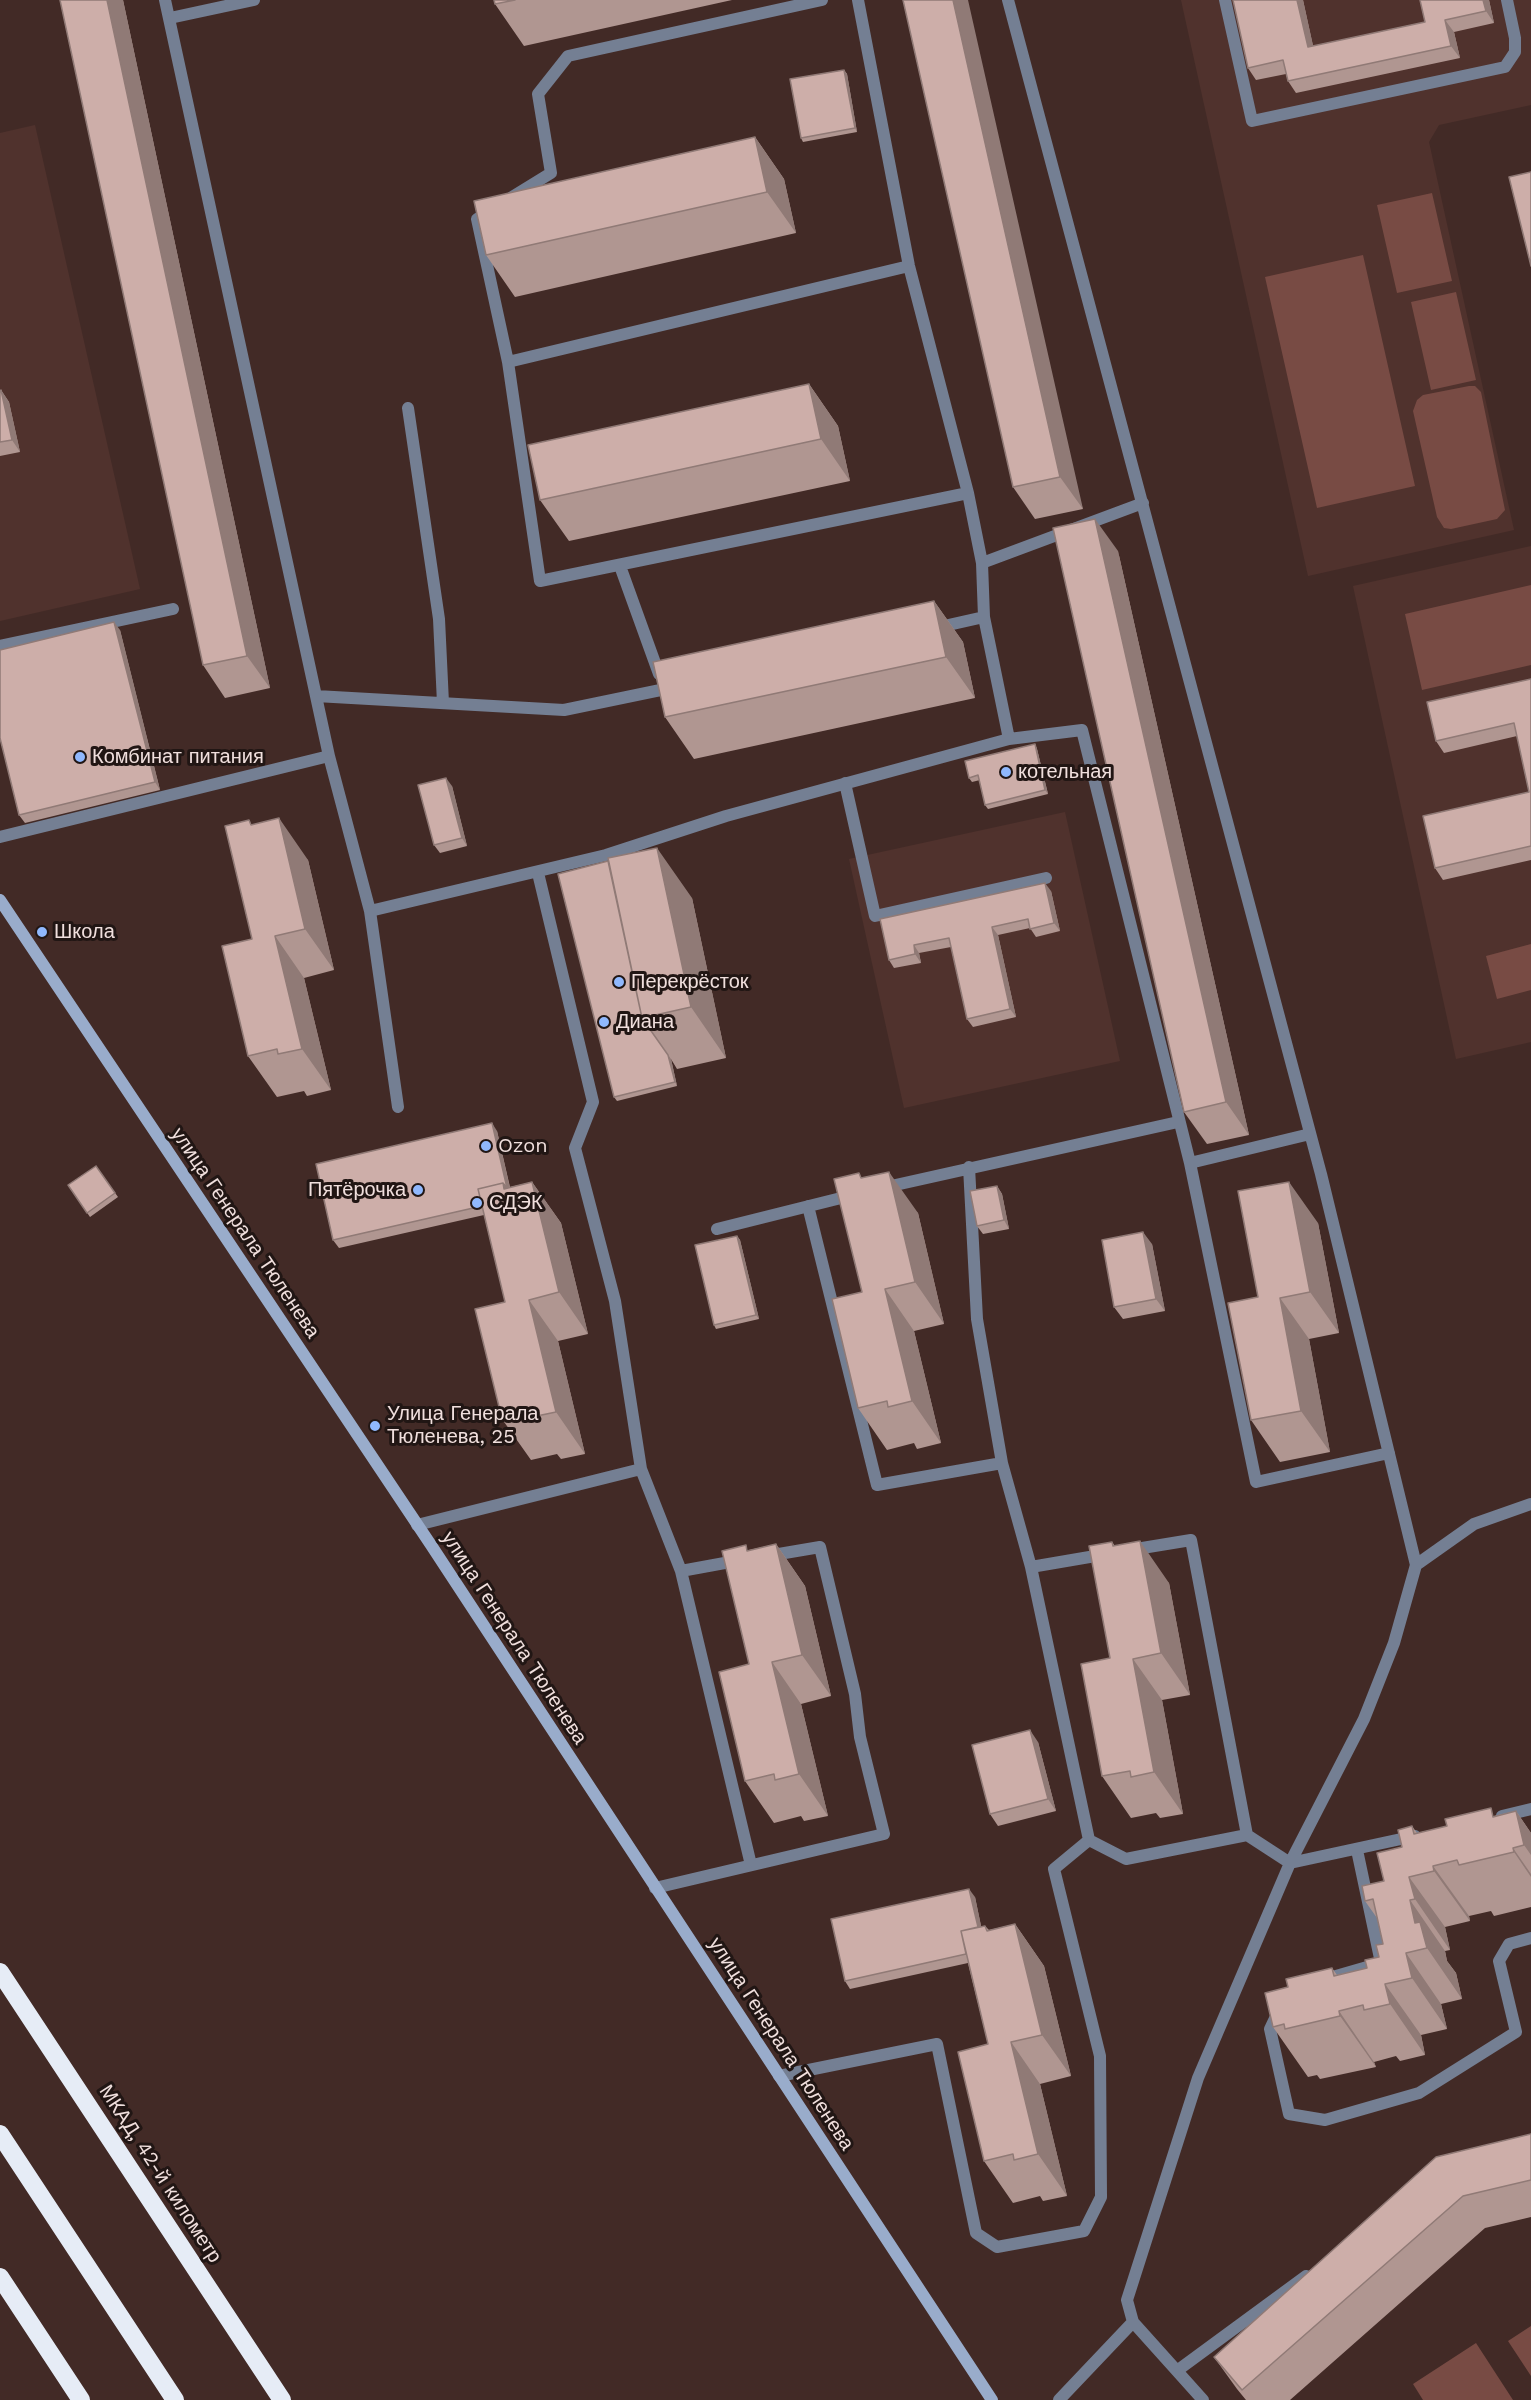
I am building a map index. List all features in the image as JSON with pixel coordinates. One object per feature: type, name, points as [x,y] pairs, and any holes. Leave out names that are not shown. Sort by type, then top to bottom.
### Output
[{"type":"highway","name":"МКАД, 42-й километр","points":[[0,1972],[282,2400]]},
{"type":"highway","points":[[0,2134],[175,2400]]},
{"type":"highway","points":[[0,2277],[81,2400]]},
{"type":"street","name":"улица Генерала Тюленева","points":[[0,900],[417,1525],[992,2400]]},
{"type":"lane","points":[[165,0],[329,756],[370,911],[398,1107]]},
{"type":"lane","points":[[170,18],[254,0]]},
{"type":"lane","points":[[822,0],[568,57],[538,94],[551,173],[477,219],[508,362],[540,581],[968,493]]},
{"type":"lane","points":[[858,0],[909,266],[968,493],[982,563],[984,617],[1009,739]]},
{"type":"lane","points":[[1008,0],[1310,1134],[1416,1565],[1394,1643],[1364,1719],[1290,1863],[1198,2078],[1127,2300],[1132,2322],[1203,2400]]},
{"type":"lane","points":[[1225,0],[1252,121],[1505,67],[1512,59],[1515,45],[1507,0]]},
{"type":"lane","points":[[508,362],[909,266]]},
{"type":"lane","points":[[408,408],[439,619],[443,703]]},
{"type":"lane","points":[[982,563],[1143,503]]},
{"type":"lane","points":[[620,566],[664,690]]},
{"type":"lane","points":[[0,646],[173,609]]},
{"type":"lane","points":[[927,630],[984,617]]},
{"type":"lane","points":[[316,696],[564,710],[688,684]]},
{"type":"lane","points":[[370,911],[538,873],[606,855],[726,816],[1009,739],[1082,730],[1190,1163],[1256,1482],[1389,1453]]},
{"type":"lane","points":[[0,837],[329,756]]},
{"type":"lane","points":[[845,783],[875,916],[1046,878]]},
{"type":"lane","points":[[538,873],[593,1102],[575,1148],[615,1301],[641,1469],[681,1570],[751,1866]]},
{"type":"lane","points":[[717,1229],[969,1167],[1178,1122]]},
{"type":"lane","points":[[1190,1163],[1310,1134]]},
{"type":"lane","points":[[969,1167],[977,1319],[1002,1463],[1031,1567],[1089,1840]]},
{"type":"lane","points":[[808,1206],[877,1485],[1002,1463]]},
{"type":"lane","points":[[417,1525],[641,1469]]},
{"type":"lane","points":[[1416,1565],[1474,1524],[1531,1504]]},
{"type":"lane","points":[[1031,1567],[1191,1540],[1247,1835]]},
{"type":"lane","points":[[655,1888],[884,1834],[860,1737],[855,1694],[820,1547],[681,1570]]},
{"type":"lane","points":[[1491,1819],[1531,1809]]},
{"type":"lane","points":[[1089,1840],[1126,1859],[1247,1835],[1290,1863],[1424,1834]]},
{"type":"lane","points":[[779,2076],[937,2044],[976,2233],[997,2247],[1084,2231],[1101,2197],[1101,2056],[1054,1869],[1089,1840]]},
{"type":"lane","points":[[1320,1980],[1381,1963],[1358,1850]]},
{"type":"lane","points":[[1284,1999],[1269,2029],[1289,2114],[1325,2120],[1419,2093],[1516,2032],[1499,1961],[1509,1944],[1531,1938]]},
{"type":"lane","points":[[1178,2370],[1320,2266]]},
{"type":"lane","points":[[1059,2400],[1132,2322]]},
{"type":"shaded area","points":[[1181,0],[1531,0],[1531,105],[1439,125],[1429,142],[1514,530],[1308,576]]},
{"type":"shaded area","points":[[35,125],[140,589],[0,621],[0,133]]},
{"type":"shaded area","points":[[1432,193],[1452,281],[1397,293],[1377,205]]},
{"type":"shaded area","points":[[1363,255],[1415,486],[1317,508],[1265,277]]},
{"type":"shaded area","points":[[1456,292],[1476,380],[1431,390],[1411,302]]},
{"type":"shaded area","points":[[1475,386],[1481,392],[1505,510],[1497,519],[1451,529],[1444,528],[1437,517],[1413,411],[1417,400],[1423,395]]},
{"type":"shaded area","points":[[1531,546],[1531,1042],[1456,1059],[1353,586]]},
{"type":"shaded area","points":[[1531,585],[1531,665],[1422,690],[1405,614]]},
{"type":"shaded area","points":[[1065,812],[1120,1061],[904,1108],[849,859]]},
{"type":"shaded area","points":[[1531,944],[1531,990],[1497,999],[1486,956]]},
{"type":"shaded area","points":[[1531,2326],[1531,2376],[1508,2341]]},
{"type":"shaded area","points":[[1476,2343],[1513,2400],[1423,2400],[1413,2384]]},
{"type":"building","points":[[60,0],[107,0],[247,656],[203,665]]},
{"type":"building","points":[[494,0],[515,0],[495,4]]},
{"type":"building","points":[[903,0],[953,0],[1060,477],[1013,487]]},
{"type":"building","points":[[1233,0],[1297,0],[1308,47],[1425,22],[1420,0],[1483,0],[1486,11],[1445,20],[1451,46],[1288,81],[1283,60],[1248,68]]},
{"type":"building","points":[[844,70],[855,128],[801,138],[790,79]]},
{"type":"building","points":[[755,137],[767,192],[486,255],[474,201]]},
{"type":"building","points":[[1531,172],[1531,266],[1509,177]]},
{"type":"building","points":[[809,384],[821,439],[540,500],[528,445]]},
{"type":"building","points":[[0,391],[12,440],[0,442]]},
{"type":"building","points":[[1095,519],[1226,1102],[1184,1112],[1053,528]]},
{"type":"building","points":[[934,601],[946,657],[665,717],[653,662]]},
{"type":"building","name":"Комбинат питания","points":[[114,622],[155,782],[19,815],[0,738],[0,650]]},
{"type":"building","points":[[1531,679],[1531,846],[1435,868],[1423,816],[1529,792],[1514,723],[1436,741],[1427,702]]},
{"type":"building","name":"котельная","points":[[1035,744],[1045,790],[985,805],[978,775],[969,778],[965,761]]},
{"type":"building","points":[[446,778],[462,838],[434,845],[418,785]]},
{"type":"building","points":[[279,818],[305,929],[275,936],[302,1049],[278,1054],[277,1049],[248,1056],[222,946],[252,939],[225,826],[249,820],[251,825]]},
{"type":"building","points":[[657,848],[691,1007],[642,1018],[608,858]]},
{"type":"building","name":"Перекрёсток","points":[[608,861],[642,1018],[668,1055],[675,1082],[614,1097],[558,874]]},
{"type":"building","points":[[1045,883],[1054,923],[1030,929],[1028,919],[992,927],[1010,1009],[967,1019],[949,938],[914,945],[915,954],[889,960],[880,919]]},
{"type":"building","name":"Пятёрочка","points":[[492,1123],[507,1188],[503,1183],[478,1189],[482,1206],[333,1240],[316,1164]]},
{"type":"building","points":[[96,1166],[115,1193],[87,1213],[68,1185]]},
{"type":"building","points":[[889,1172],[915,1282],[885,1289],[912,1401],[888,1407],[887,1401],[858,1408],[832,1299],[862,1292],[834,1179],[859,1173],[861,1178]]},
{"type":"building","points":[[532,1182],[559,1292],[529,1300],[556,1412],[532,1417],[530,1412],[502,1419],[475,1309],[505,1302],[478,1189],[503,1183],[504,1189]]},
{"type":"building","points":[[1289,1182],[1310,1292],[1280,1298],[1301,1411],[1251,1420],[1228,1303],[1258,1297],[1238,1191]]},
{"type":"building","points":[[997,1186],[1004,1220],[977,1226],[970,1191]]},
{"type":"building","points":[[1143,1232],[1156,1299],[1114,1307],[1102,1240]]},
{"type":"building","points":[[737,1236],[756,1315],[714,1325],[695,1245]]},
{"type":"building","points":[[1140,1541],[1161,1653],[1133,1659],[1154,1772],[1131,1777],[1130,1771],[1102,1776],[1081,1664],[1110,1658],[1089,1546],[1112,1542],[1113,1546]]},
{"type":"building","points":[[776,1544],[802,1655],[772,1662],[799,1774],[775,1780],[774,1774],[745,1781],[719,1672],[749,1664],[722,1551],[746,1545],[747,1551]]},
{"type":"building","points":[[1030,1730],[1048,1799],[990,1814],[972,1745]]},
{"type":"building","points":[[1491,1808],[1493,1817],[1516,1811],[1524,1845],[1513,1848],[1514,1852],[1459,1865],[1457,1860],[1433,1866],[1434,1871],[1409,1877],[1415,1899],[1410,1900],[1415,1923],[1420,1922],[1427,1948],[1406,1953],[1412,1978],[1385,1984],[1390,2004],[1364,2010],[1363,2005],[1339,2011],[1340,2016],[1285,2029],[1284,2024],[1273,2027],[1265,1993],[1288,1987],[1286,1979],[1332,1968],[1334,1976],[1367,1968],[1365,1960],[1379,1957],[1376,1945],[1383,1944],[1373,1899],[1365,1901],[1362,1886],[1384,1881],[1377,1853],[1402,1847],[1398,1830],[1412,1826],[1414,1834],[1447,1826],[1445,1819]]},
{"type":"building","points":[[969,1889],[978,1927],[961,1931],[966,1954],[845,1981],[831,1919]]},
{"type":"building","points":[[1015,1924],[1042,2035],[1011,2042],[1038,2154],[1014,2160],[1013,2154],[984,2161],[958,2052],[988,2044],[961,1931],[985,1926],[987,1931]]},
{"type":"building","points":[[1531,2134],[1531,2180],[1463,2196],[1242,2390],[1214,2357],[1436,2157]]},
{"type":"place","name":"Комбинат питания","points":[[80,757]]},
{"type":"place","name":"котельная","points":[[1006,772]]},
{"type":"place","name":"Школа","points":[[42,932]]},
{"type":"place","name":"Перекрёсток","points":[[619,982]]},
{"type":"place","name":"Диана","points":[[604,1022]]},
{"type":"place","name":"Ozon","points":[[486,1146]]},
{"type":"place","name":"Пятёрочка","points":[[418,1190]]},
{"type":"place","name":"СДЭК","points":[[477,1203]]},
{"type":"place","name":"Улица Генерала Тюленева, 25","points":[[375,1426]]}]
